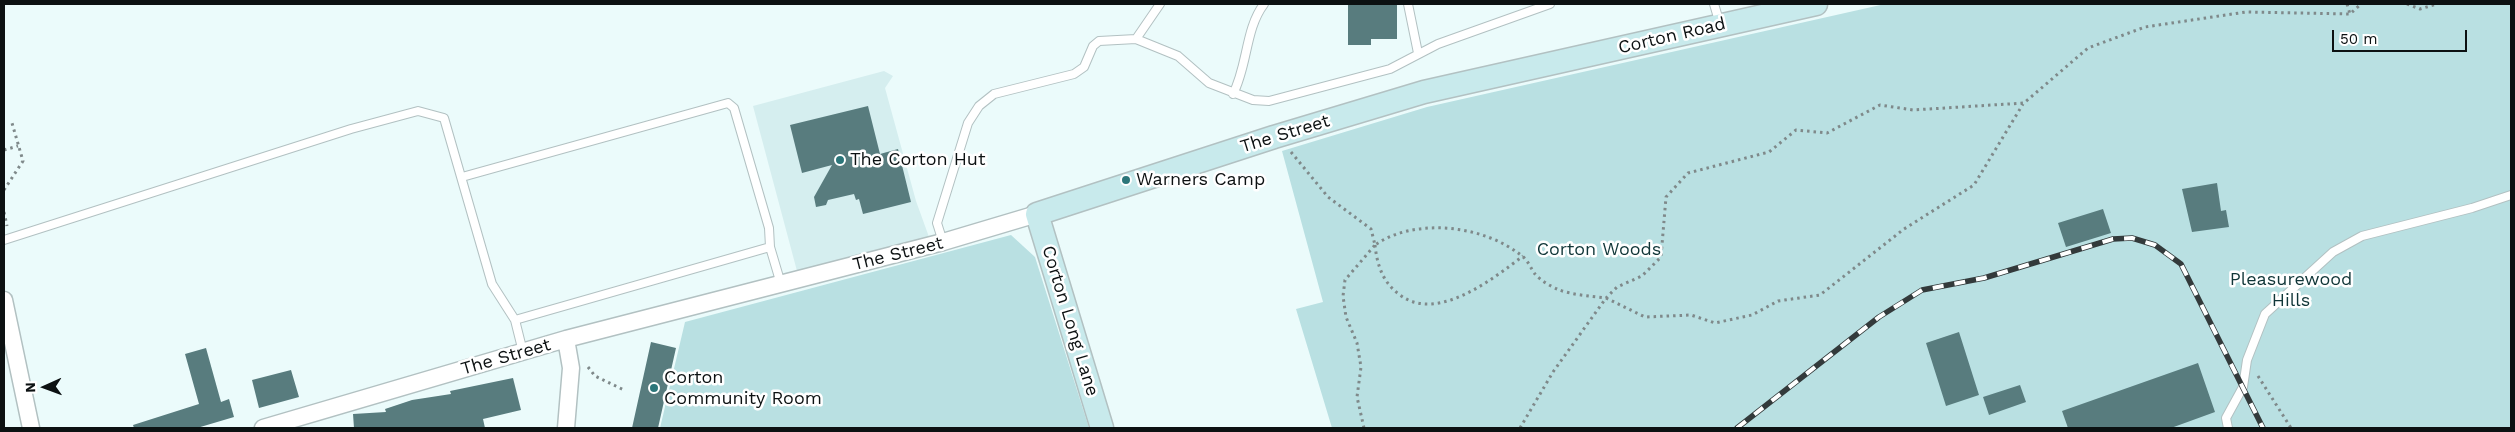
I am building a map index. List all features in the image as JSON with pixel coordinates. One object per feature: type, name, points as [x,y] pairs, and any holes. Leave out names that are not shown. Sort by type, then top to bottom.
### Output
[{"type":"main road","name":"Corton Road","points":[[1529,68],[1816,4]]},
{"type":"main road","name":"The Street","points":[[1037,214],[1274,137],[1424,92],[1529,68]]},
{"type":"main road","name":"Corton Long Lane","points":[[1037,214],[1102,428]]},
{"type":"street","name":"The Street","points":[[263,428],[566,339],[943,242],[1037,214]]},
{"type":"street","points":[[4,300],[32,428]]},
{"type":"street","points":[[566,339],[571,368],[566,428]]},
{"type":"lane","points":[[1136,39],[1160,4]]},
{"type":"lane","points":[[1233,94],[1241,79],[1255,16],[1264,4]]},
{"type":"lane","points":[[1408,4],[1410,22],[1418,53]]},
{"type":"lane","points":[[943,242],[938,223],[968,123],[979,106],[994,94],[1074,74],[1084,66],[1093,46],[1100,41],[1136,39],[1178,56],[1209,83],[1233,94],[1253,100],[1269,102],[1390,69],[1418,53],[1550,4]]},
{"type":"lane","points":[[1714,4],[1720,25]]},
{"type":"lane","points":[[462,177],[728,104],[734,108],[769,228],[770,247],[781,284]]},
{"type":"lane","points":[[4,240],[351,129],[418,110],[444,118],[492,284],[515,320],[524,352]]},
{"type":"lane","points":[[2228,428],[2226,418],[2242,388],[2247,360],[2265,314],[2333,252],[2362,236],[2472,208],[2511,195]]},
{"type":"lane","points":[[515,320],[770,247]]},
{"type":"path","points":[[2347,4],[2350,14]]},
{"type":"path","points":[[1364,428],[1356,397],[1361,367],[1358,351],[1346,317],[1343,296],[1345,280],[1375,245],[1401,231],[1444,226],[1473,233],[1497,242],[1523,256],[1536,276],[1558,290],[1606,298],[1645,317],[1691,315],[1716,323],[1752,316],[1778,301],[1820,295],[1904,229],[1974,185],[2024,103],[2088,48],[2145,26],[2246,12],[2350,14],[2361,4]]},
{"type":"path","points":[[2407,4],[2420,9],[2436,4]]},
{"type":"path","points":[[1520,428],[1558,365],[1606,298],[1617,287],[1642,276],[1661,257],[1666,196],[1688,173],[1769,152],[1796,130],[1827,133],[1880,104],[1913,110],[2024,103]]},
{"type":"path","points":[[4,190],[22,164],[12,123]]},
{"type":"path","points":[[1274,137],[1288,149],[1328,197],[1371,229],[1377,265],[1393,290],[1410,303],[1432,305],[1463,295],[1485,284],[1523,256]]},
{"type":"path","points":[[4,150],[18,146]]},
{"type":"path","points":[[4,212],[8,225]]},
{"type":"path","points":[[2247,360],[2286,417],[2291,428]]},
{"type":"path","points":[[586,361],[595,376],[624,390]]},
{"type":"shaded area","points":[[884,71],[893,76],[885,88],[916,201],[929,237],[797,271],[753,106]]},
{"type":"green space","name":"Corton Woods","points":[[1885,4],[2511,4],[2511,428],[1332,428],[1296,309],[1323,302],[1282,151],[1427,107]]},
{"type":"green space","points":[[1011,235],[1035,257],[1089,428],[660,428],[685,322]]},
{"type":"building","points":[[1348,5],[1397,5],[1397,39],[1371,39],[1371,45],[1348,45]]},
{"type":"building","name":"The Corton Hut","points":[[868,106],[880,154],[898,149],[911,202],[863,214],[859,199],[856,200],[854,194],[828,200],[826,205],[816,207],[814,197],[832,165],[802,173],[790,125]]},
{"type":"building","points":[[2217,183],[2221,211],[2226,210],[2229,227],[2192,232],[2182,189]]},
{"type":"building","points":[[2103,209],[2111,233],[2066,247],[2058,223]]},
{"type":"building","points":[[1959,332],[1979,395],[1946,406],[1926,343]]},
{"type":"building","name":"Corton Community Room","points":[[651,342],[676,348],[658,428],[632,428]]},
{"type":"building","points":[[206,348],[221,402],[229,399],[234,417],[197,428],[134,428],[133,425],[199,404],[185,354]]},
{"type":"building","points":[[2198,363],[2215,412],[2171,428],[2068,428],[2062,411]]},
{"type":"building","points":[[291,370],[299,397],[259,408],[252,380]]},
{"type":"building","points":[[513,378],[521,410],[483,419],[485,428],[354,428],[353,414],[386,412],[385,409],[412,400],[451,394],[450,391]]},
{"type":"building","points":[[2020,385],[2026,402],[1989,415],[1983,397]]},
{"type":"railway","points":[[1737,428],[1879,317],[1922,290],[1984,278],[2113,239],[2132,238],[2155,245],[2181,264],[2263,428]]},
{"type":"place","name":"The Corton Hut","points":[[840,160]]},
{"type":"place","name":"Warners Camp","points":[[1126,180]]},
{"type":"place","name":"Corton Community Room","points":[[654,388]]},
{"type":"park label","name":"Pleasurewood Hills","points":[[2291,290]]}]
